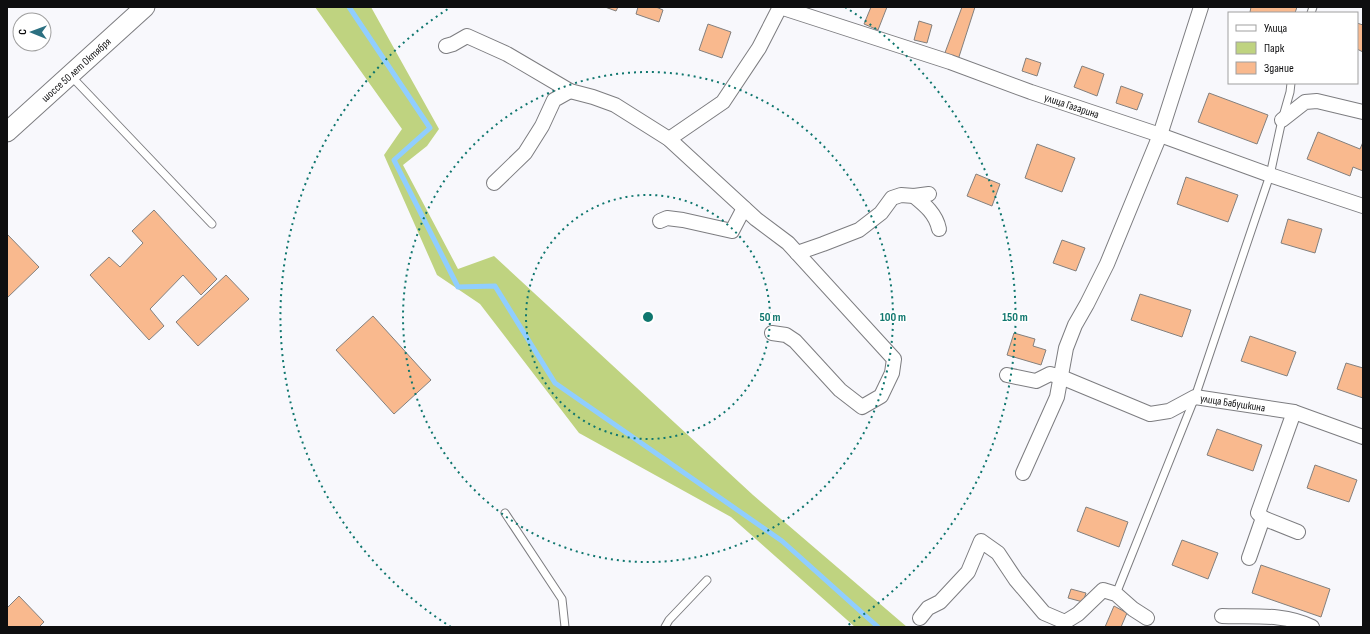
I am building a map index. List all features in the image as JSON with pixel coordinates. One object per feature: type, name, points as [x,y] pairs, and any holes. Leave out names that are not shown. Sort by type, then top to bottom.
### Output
[{"type":"street","name":"шоссе 50 лет Октября","points":[[7,132],[146,7]]},
{"type":"street","name":"улица Гагарина","points":[[780,7],[950,62],[1031,92],[1160,135],[1270,175],[1363,206]]},
{"type":"street","points":[[669,139],[723,102],[759,48],[780,7]]},
{"type":"street","points":[[1023,473],[1057,397],[1066,348],[1075,325],[1107,264],[1160,135],[1201,7]]},
{"type":"street","points":[[446,46],[453,44],[467,36],[508,54],[570,91],[594,97],[615,105],[669,139],[756,219],[797,253],[894,359],[892,373],[881,396],[862,407],[840,390],[795,341],[786,335],[772,334]]},
{"type":"street","points":[[494,182],[525,153],[542,126],[554,100],[570,91]]},
{"type":"street","points":[[1282,120],[1305,102],[1317,101],[1363,112]]},
{"type":"street","points":[[797,253],[859,230],[881,213],[892,198],[901,195],[914,196],[928,194]]},
{"type":"street","points":[[914,196],[929,208],[938,221],[939,229]]},
{"type":"street","points":[[660,221],[667,218],[683,220],[732,231],[744,208]]},
{"type":"street","points":[[1007,375],[1036,381],[1050,374],[1061,377]]},
{"type":"street","name":"улица Бабушкина","points":[[1061,377],[1150,414],[1169,411],[1195,397],[1294,412],[1363,437]]},
{"type":"street","points":[[1294,412],[1258,513],[1263,518],[1298,532]]},
{"type":"street","points":[[1249,558],[1263,518]]},
{"type":"street","points":[[920,618],[928,608],[940,602],[968,572],[981,541],[998,553],[1016,580],[1044,613],[1055,619],[1064,622],[1078,614],[1103,590],[1116,594],[1133,609],[1147,618]]},
{"type":"street","points":[[1222,616],[1280,617],[1302,622],[1312,627]]},
{"type":"lane","points":[[70,75],[212,224]]},
{"type":"lane","points":[[1116,594],[1195,397],[1270,175],[1291,84]]},
{"type":"lane","points":[[505,513],[562,599],[565,627]]},
{"type":"lane","points":[[665,627],[669,620],[707,580]]},
{"type":"green space","points":[[315,7],[371,7],[439,129],[427,146],[403,165],[458,269],[494,256],[753,495],[907,627],[855,627],[731,517],[579,433],[480,304],[437,275],[384,155],[402,129]]},
{"type":"building","points":[[605,7],[618,7],[616,11]]},
{"type":"building","points":[[638,7],[656,7],[663,10],[659,22],[636,14]]},
{"type":"building","points":[[871,7],[887,7],[878,30],[864,24]]},
{"type":"building","points":[[962,7],[975,7],[957,63],[943,58]]},
{"type":"building","points":[[1251,7],[1297,7],[1295,12],[1250,12]]},
{"type":"building","points":[[919,21],[932,25],[927,43],[914,40]]},
{"type":"building","points":[[1358,23],[1363,25],[1363,52],[1358,50]]},
{"type":"building","points":[[708,24],[731,32],[722,58],[699,50]]},
{"type":"building","points":[[1026,58],[1041,63],[1037,76],[1022,71]]},
{"type":"building","points":[[1082,66],[1104,74],[1097,96],[1074,87]]},
{"type":"building","points":[[1121,86],[1143,94],[1137,110],[1116,103]]},
{"type":"building","points":[[1209,93],[1268,115],[1257,144],[1198,122]]},
{"type":"building","points":[[1318,132],[1360,149],[1363,142],[1363,171],[1353,167],[1350,176],[1307,159]]},
{"type":"building","points":[[1037,144],[1075,158],[1062,192],[1025,178]]},
{"type":"building","points":[[976,174],[1000,184],[992,206],[967,196]]},
{"type":"building","points":[[1186,177],[1238,195],[1228,222],[1177,204]]},
{"type":"building","points":[[154,210],[217,279],[201,295],[183,275],[150,309],[164,326],[149,340],[90,275],[109,257],[120,267],[143,243],[132,231]]},
{"type":"building","points":[[1288,219],[1322,229],[1315,253],[1281,243]]},
{"type":"building","points":[[7,234],[39,267],[7,298]]},
{"type":"building","points":[[1062,240],[1085,248],[1076,271],[1053,263]]},
{"type":"building","points":[[226,275],[249,299],[198,346],[176,322]]},
{"type":"building","points":[[1140,294],[1191,310],[1182,337],[1131,320]]},
{"type":"building","points":[[373,316],[431,380],[394,414],[336,350]]},
{"type":"building","points":[[1014,333],[1035,339],[1033,346],[1046,350],[1041,365],[1007,355]]},
{"type":"building","points":[[1250,336],[1296,352],[1287,376],[1241,361]]},
{"type":"building","points":[[1346,363],[1363,368],[1363,398],[1337,389]]},
{"type":"building","points":[[1217,429],[1262,445],[1253,471],[1207,455]]},
{"type":"building","points":[[1315,465],[1357,480],[1349,502],[1307,488]]},
{"type":"building","points":[[1086,507],[1128,522],[1119,547],[1077,531]]},
{"type":"building","points":[[1182,540],[1218,553],[1208,579],[1172,565]]},
{"type":"building","points":[[1261,565],[1330,589],[1321,617],[1252,593]]},
{"type":"building","points":[[1071,589],[1086,593],[1083,602],[1068,598]]},
{"type":"building","points":[[19,596],[44,622],[39,627],[7,627],[7,608]]},
{"type":"building","points":[[1114,606],[1127,613],[1121,627],[1105,627]]},
{"type":"waterway","points":[[349,7],[430,128],[394,160],[458,287],[495,286],[555,383],[782,541],[878,627]]}]
